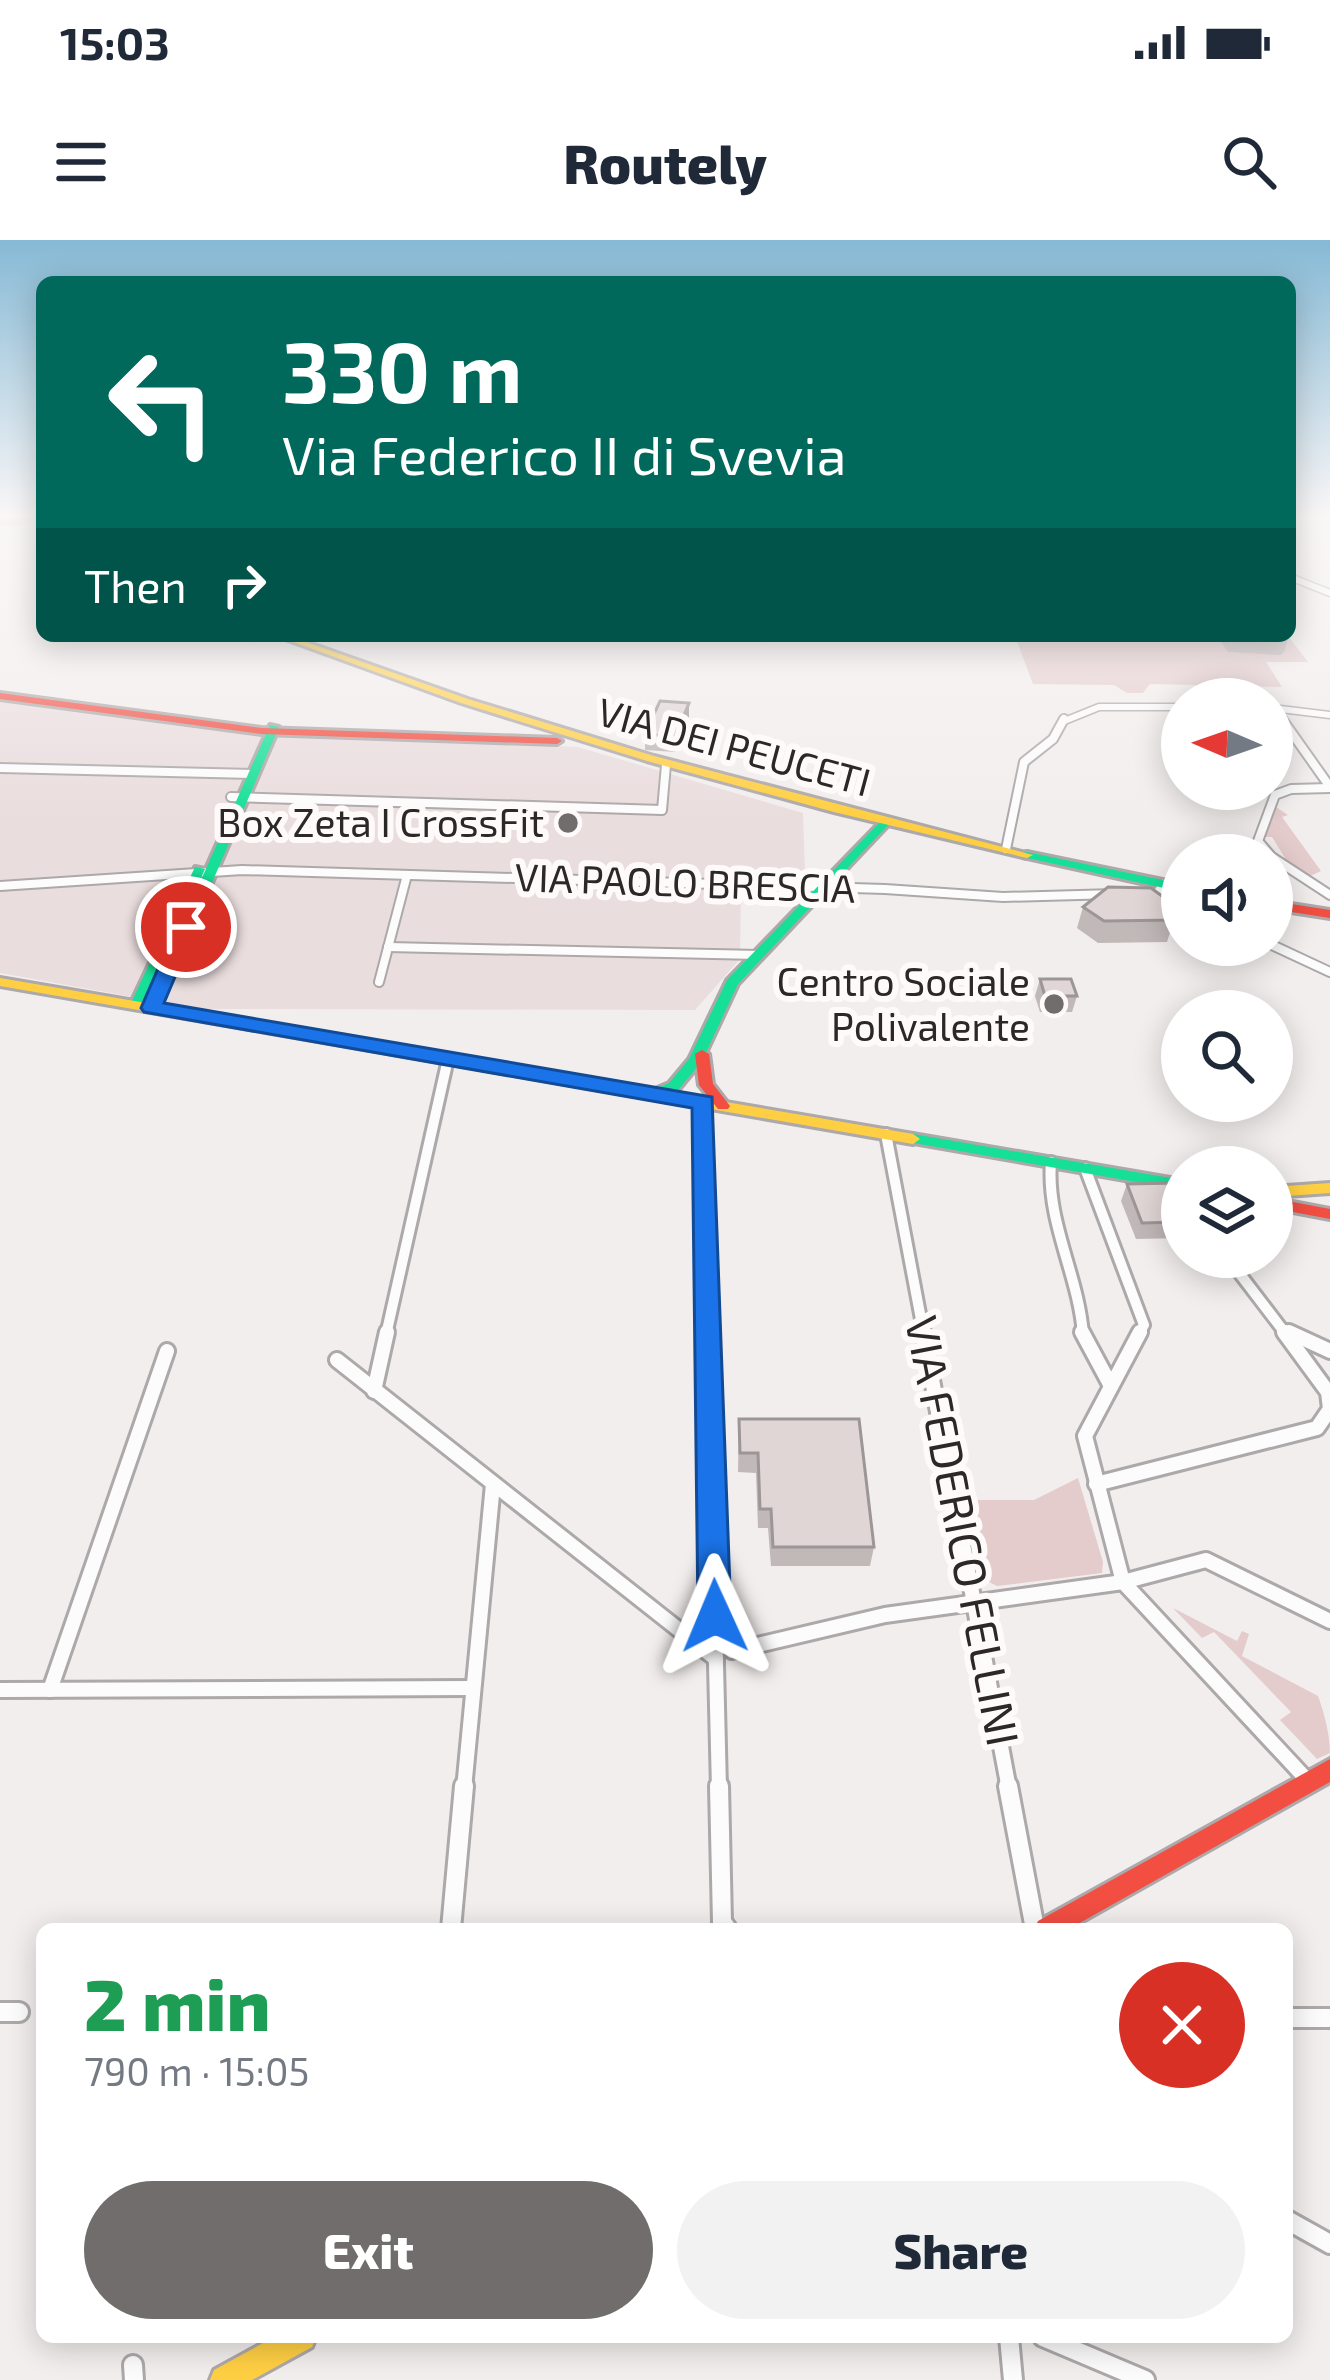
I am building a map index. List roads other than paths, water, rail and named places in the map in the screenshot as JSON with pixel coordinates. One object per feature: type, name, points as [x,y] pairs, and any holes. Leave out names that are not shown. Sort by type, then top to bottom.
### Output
[{"type":"main road","name":"VIA DEI PEUCETI","points":[[296,642],[582,742],[1161,890]]},
{"type":"main road","points":[[0,694],[268,729],[582,742]]},
{"type":"main road","points":[[488,738],[504,718]]},
{"type":"main road","points":[[144,1006],[268,729]]},
{"type":"main road","points":[[696,1101],[686,1089],[698,1070],[719,1001],[887,821]]},
{"type":"main road","points":[[1293,908],[1330,914]]},
{"type":"main road","points":[[0,982],[1161,1182]]},
{"type":"main road","points":[[651,1094],[672,1088],[698,1070]]},
{"type":"main road","points":[[698,1070],[712,1096],[724,1106]]},
{"type":"main road","points":[[1293,1191],[1330,1188]]},
{"type":"main road","points":[[1330,1188],[1321,1196],[1330,1213]]},
{"type":"main road","points":[[1293,1207],[1330,1213]]},
{"type":"main road","points":[[1057,1923],[1330,1771]]},
{"type":"main road","points":[[224,2380],[291,2343]]},
{"type":"street","points":[[1006,849],[1022,766],[1052,739],[1064,718],[1099,706],[1161,707]]},
{"type":"street","points":[[1293,711],[1330,716]]},
{"type":"street","points":[[1293,736],[1327,787],[1330,800]]},
{"type":"street","points":[[237,797],[662,810],[666,765]]},
{"type":"street","points":[[0,768],[248,774]]},
{"type":"street","points":[[1259,834],[1275,795],[1327,787]]},
{"type":"street","points":[[1293,871],[1330,895]]},
{"type":"street","name":"VIA PAOLO BRESCIA","points":[[0,886],[204,872],[1003,897],[1126,894]]},
{"type":"street","points":[[379,982],[407,875]]},
{"type":"street","points":[[1156,890],[1161,893]]},
{"type":"street","points":[[388,947],[759,955]]},
{"type":"street","points":[[1293,955],[1330,972]]},
{"type":"street","points":[[374,1390],[448,1059]]},
{"type":"street","points":[[696,1101],[723,1923]]},
{"type":"street","name":"VIA FEDERICO FELLINI","points":[[886,1134],[1035,1923]]},
{"type":"street","points":[[1051,1162],[1048,1195],[1081,1309],[1083,1341],[1111,1386]]},
{"type":"street","points":[[1085,1168],[1144,1325],[1085,1433],[1123,1582],[1309,1782]]},
{"type":"street","points":[[1096,1484],[1317,1428],[1330,1409],[1328,1392],[1242,1278]]},
{"type":"street","points":[[1282,1329],[1330,1351]]},
{"type":"street","points":[[50,1690],[167,1351]]},
{"type":"street","points":[[337,1360],[716,1659]]},
{"type":"street","points":[[452,1923],[493,1484]]},
{"type":"street","points":[[732,1651],[975,1599],[1123,1582],[1206,1560],[1330,1621]]},
{"type":"street","points":[[0,1690],[472,1688]]},
{"type":"street","points":[[1293,2018],[1330,2018]]},
{"type":"street","points":[[1293,2223],[1330,2244]]},
{"type":"street","points":[[1010,2343],[1013,2380]]},
{"type":"street","points":[[1057,2343],[1145,2380]]},
{"type":"place","name":"Box Zeta I CrossFit","points":[[568,823]]},
{"type":"place","name":"Centro Sociale Polivalente","points":[[1054,1004]]}]
